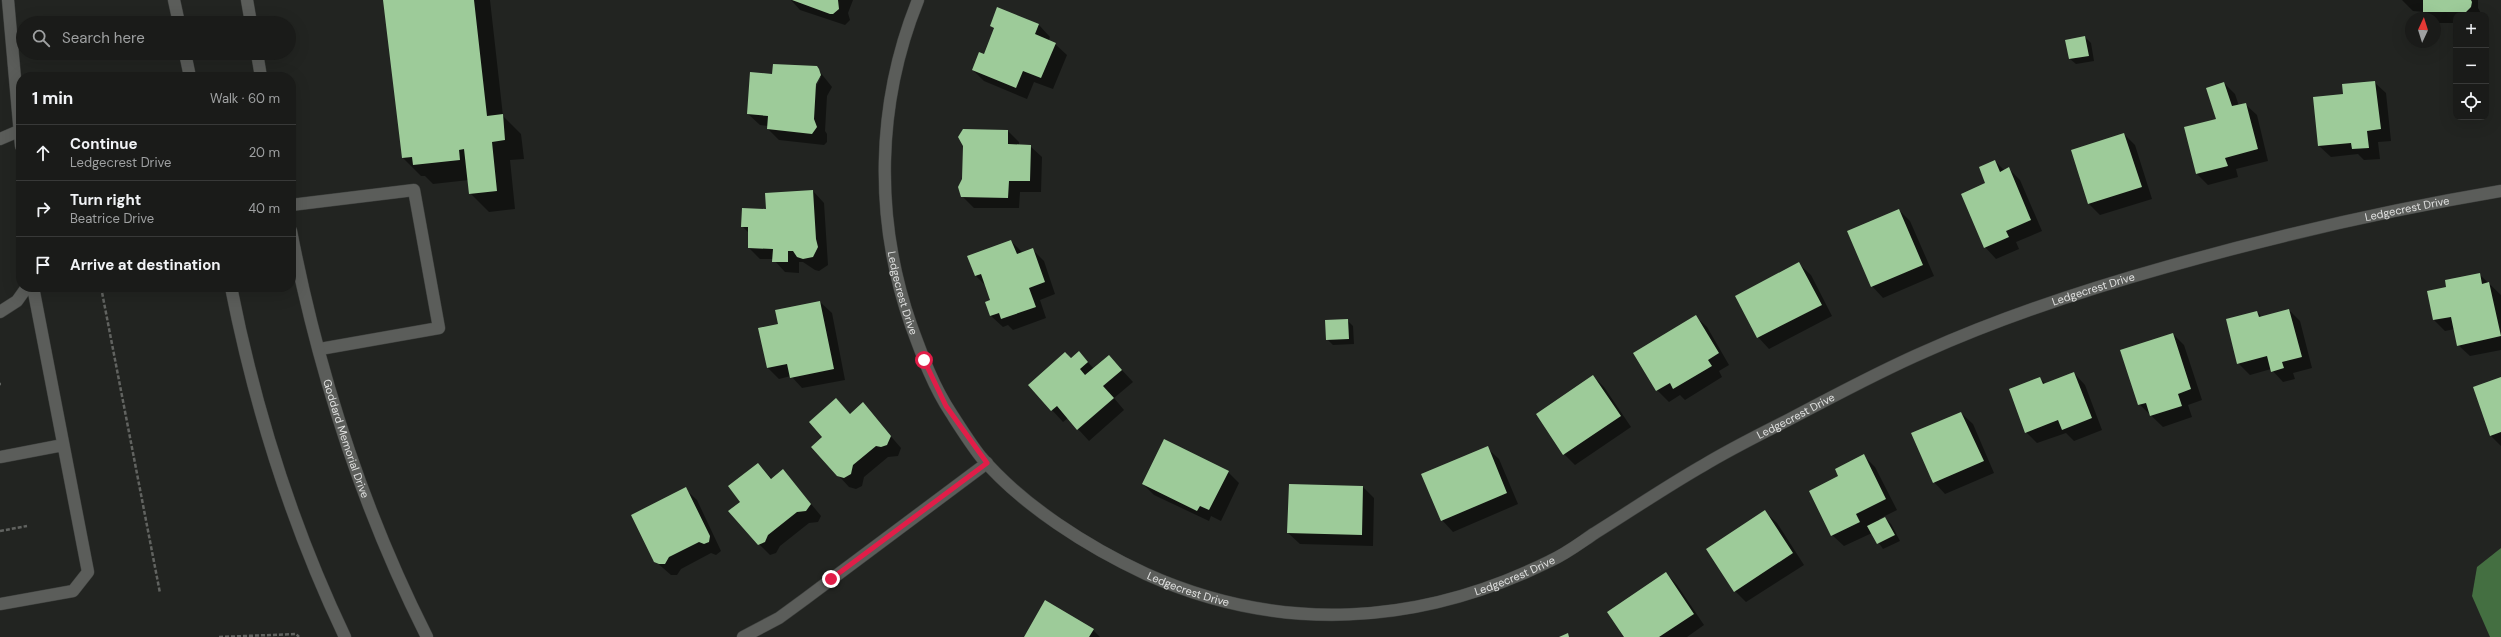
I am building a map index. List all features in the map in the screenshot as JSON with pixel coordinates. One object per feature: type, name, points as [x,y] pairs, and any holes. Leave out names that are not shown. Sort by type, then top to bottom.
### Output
[{"type":"street","points":[[8,0],[16,87]]},
{"type":"street","points":[[174,0],[177,16]]},
{"type":"street","points":[[246,0],[249,16]]},
{"type":"street","name":"Ledgecrest Drive","points":[[918,0],[897,60],[890,95],[884,167],[886,210],[891,253],[899,290],[924,360],[946,406],[987,463],[1044,513],[1109,557],[1174,586],[1233,605],[1290,614],[1364,614],[1424,606],[1485,590],[1553,560],[1720,456],[1845,390],[1924,352],[2008,317],[2097,287],[2214,253],[2369,217],[2501,191]]},
{"type":"street","points":[[186,60],[189,72]]},
{"type":"street","points":[[258,60],[260,72]]},
{"type":"street","points":[[0,140],[16,132]]},
{"type":"street","points":[[296,204],[414,190],[439,328],[320,350]]},
{"type":"street","name":"Goddard Memorial Drive","points":[[296,257],[300,278],[320,350],[346,439],[372,518],[427,637]]},
{"type":"street","points":[[0,312],[16,301],[23,292]]},
{"type":"street","points":[[0,604],[73,592],[88,572],[34,292]]},
{"type":"street","points":[[232,292],[264,424],[283,489],[320,585],[344,637]]},
{"type":"street","points":[[0,457],[63,445]]},
{"type":"street","points":[[743,637],[779,618],[805,600],[987,463]]},
{"type":"path","points":[[102,292],[160,593]]},
{"type":"path","points":[[0,531],[27,526]]},
{"type":"path","points":[[218,637],[296,634],[299,637]]},
{"type":"shaded area","points":[[2501,548],[2501,637],[2490,637],[2472,596],[2477,567]]},
{"type":"building","points":[[383,0],[474,0],[487,116],[503,114],[505,140],[492,142],[497,191],[469,194],[464,149],[459,150],[460,160],[413,165],[412,157],[402,158]]},
{"type":"building","points":[[792,0],[838,0],[839,9],[833,14],[830,14]]},
{"type":"building","points":[[2423,0],[2471,0],[2472,2],[2471,7],[2466,12],[2423,12]]},
{"type":"building","points":[[997,7],[1039,24],[1035,34],[1056,43],[1041,78],[1023,71],[1016,88],[972,70],[979,52],[984,54],[994,28],[990,26]]},
{"type":"building","points":[[2085,36],[2089,56],[2069,59],[2065,40]]},
{"type":"building","points":[[773,64],[817,66],[819,69],[821,75],[816,84],[814,119],[817,127],[812,134],[767,129],[768,116],[747,114],[750,72],[772,74]]},
{"type":"building","points":[[2375,81],[2381,129],[2367,131],[2369,148],[2352,149],[2351,143],[2318,146],[2313,97],[2343,94],[2342,84]]},
{"type":"building","points":[[2224,82],[2232,106],[2246,103],[2258,149],[2225,158],[2228,166],[2196,174],[2184,127],[2216,119],[2206,88]]},
{"type":"building","points":[[963,129],[1008,130],[1008,144],[1031,145],[1030,181],[1009,181],[1008,198],[961,197],[958,187],[962,179],[963,146],[958,137]]},
{"type":"building","points":[[2124,133],[2142,187],[2088,204],[2071,150]]},
{"type":"building","points":[[1995,160],[2000,172],[2009,167],[2031,220],[2006,231],[2009,237],[1984,248],[1961,194],[1985,183],[1979,167]]},
{"type":"building","points":[[813,190],[816,239],[818,247],[813,257],[803,259],[797,257],[793,251],[788,251],[788,262],[772,262],[773,249],[748,248],[748,227],[741,227],[742,208],[766,209],[765,193]]},
{"type":"building","points":[[1899,209],[1923,265],[1871,287],[1847,231]]},
{"type":"building","points":[[1011,240],[1017,254],[1033,248],[1045,282],[1029,288],[1036,307],[1001,319],[999,313],[990,316],[985,302],[990,300],[981,274],[975,276],[967,256]]},
{"type":"building","points":[[1799,262],[1822,305],[1757,338],[1735,296]]},
{"type":"building","points":[[2480,273],[2482,284],[2489,282],[2501,336],[2457,346],[2451,317],[2433,320],[2427,291],[2446,287],[2445,280]]},
{"type":"building","points":[[820,301],[834,369],[790,378],[787,364],[767,368],[758,328],[778,324],[775,310]]},
{"type":"building","points":[[2289,309],[2302,357],[2282,362],[2284,368],[2271,372],[2267,356],[2237,364],[2226,319],[2257,311],[2259,317]]},
{"type":"building","points":[[1696,315],[1719,353],[1708,360],[1712,366],[1673,389],[1670,383],[1656,391],[1633,353]]},
{"type":"building","points":[[1348,319],[1349,339],[1326,340],[1325,320]]},
{"type":"building","points":[[2173,333],[2191,389],[2178,394],[2182,406],[2150,416],[2146,403],[2138,405],[2120,350]]},
{"type":"building","points":[[1079,351],[1088,362],[1080,369],[1085,375],[1109,355],[1122,370],[1103,386],[1114,398],[1077,430],[1057,406],[1051,411],[1028,385],[1065,352],[1071,358]]},
{"type":"building","points":[[2074,372],[2092,418],[2062,430],[2058,420],[2025,433],[2009,389],[2040,377],[2043,384]]},
{"type":"building","points":[[1593,375],[1621,416],[1563,455],[1536,414]]},
{"type":"building","points":[[2501,377],[2501,432],[2490,436],[2473,387]]},
{"type":"building","points":[[836,398],[850,414],[863,402],[891,436],[887,445],[881,447],[876,446],[853,465],[851,474],[844,478],[837,476],[811,447],[822,437],[809,422]]},
{"type":"building","points":[[1961,412],[1984,461],[1933,483],[1911,433]]},
{"type":"building","points":[[1164,439],[1229,471],[1209,510],[1200,506],[1197,511],[1142,484]]},
{"type":"building","points":[[1488,446],[1507,493],[1441,521],[1421,474]]},
{"type":"building","points":[[1864,454],[1886,499],[1856,514],[1860,522],[1831,536],[1809,491],[1838,476],[1835,469]]},
{"type":"building","points":[[758,463],[771,479],[783,469],[811,504],[806,511],[797,512],[768,535],[765,542],[758,545],[728,511],[740,502],[728,486]]},
{"type":"building","points":[[1289,484],[1363,486],[1362,535],[1287,533]]},
{"type":"building","points":[[686,487],[710,536],[709,542],[704,544],[699,542],[669,557],[665,564],[659,564],[654,562],[631,515]]},
{"type":"building","points":[[1765,510],[1793,553],[1734,592],[1706,549]]},
{"type":"building","points":[[1885,517],[1895,535],[1877,544],[1867,526]]},
{"type":"building","points":[[1666,572],[1694,614],[1659,637],[1624,637],[1607,612]]},
{"type":"building","points":[[1045,600],[1094,629],[1089,637],[1024,637]]},
{"type":"building","points":[[1568,633],[1569,637],[1559,637]]},
{"type":"route","points":[[831,579],[987,463],[977,452],[946,406],[924,360]]}]
